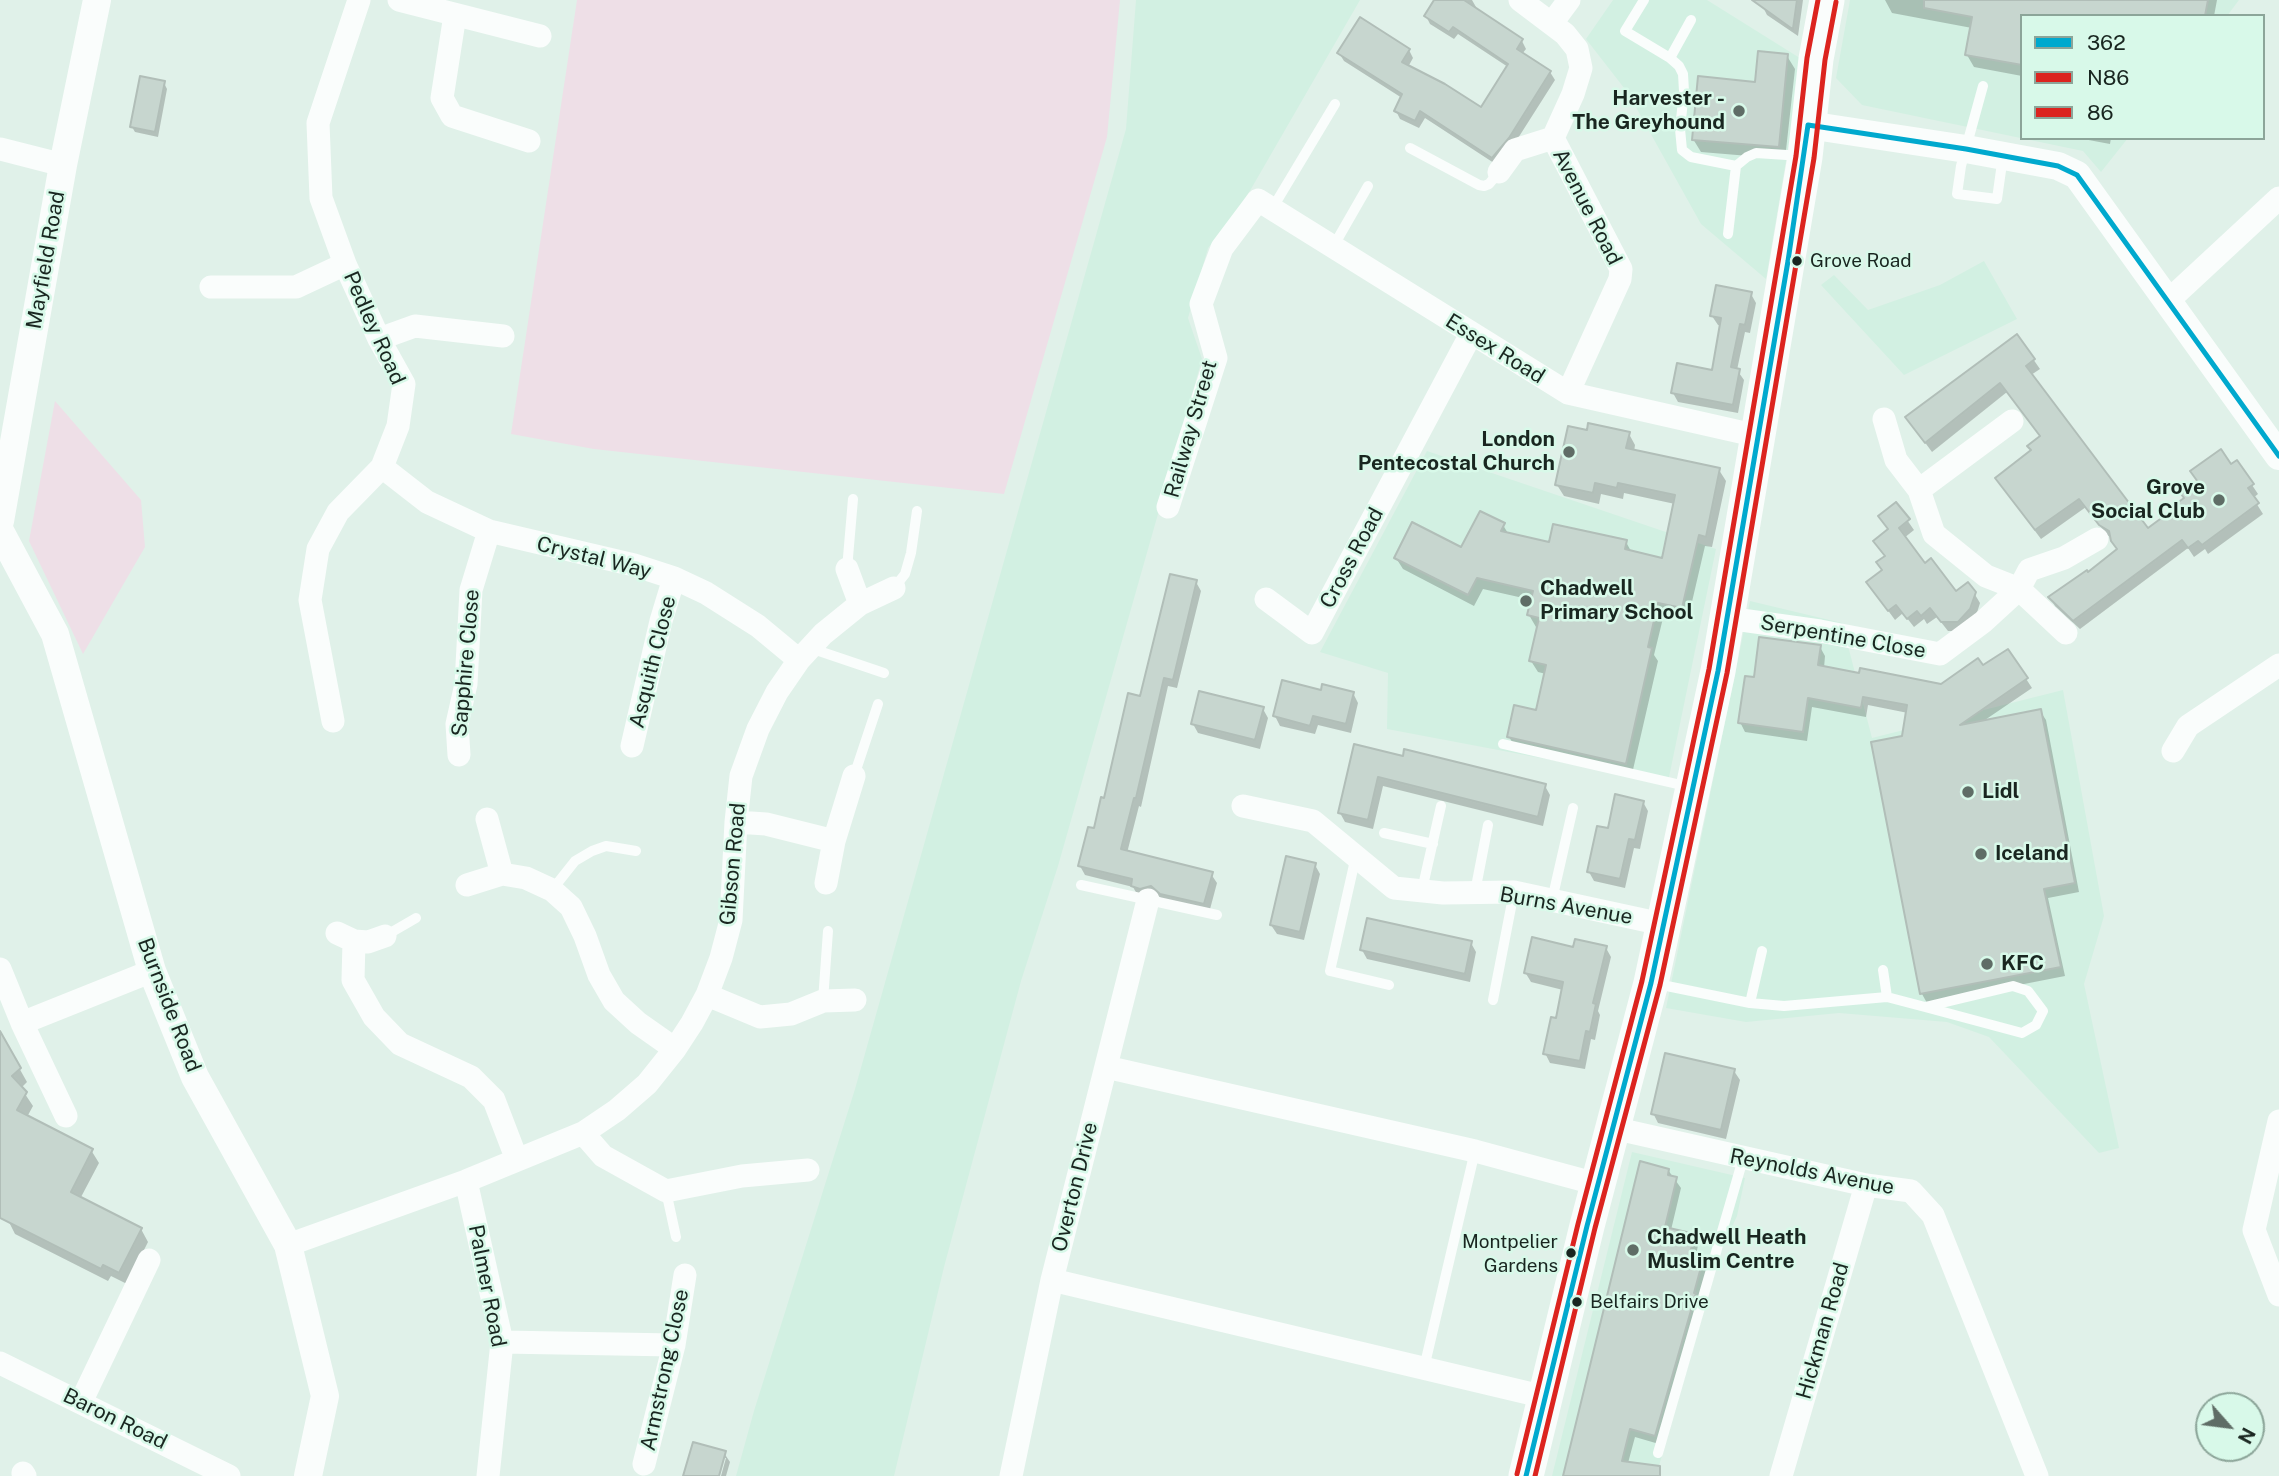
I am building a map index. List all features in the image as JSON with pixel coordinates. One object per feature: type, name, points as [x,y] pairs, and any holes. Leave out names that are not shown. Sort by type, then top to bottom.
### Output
[{"type":"main road","points":[[1526,1476],[1597,1184],[1651,983],[1718,671],[1827,0]]},
{"type":"street","name":"Mayfield Road","points":[[0,521],[63,165],[97,0]]},
{"type":"street","name":"Pedley Road","points":[[334,721],[310,600],[318,549],[338,512],[382,467],[398,426],[404,384],[379,339],[345,264],[321,198],[318,123],[359,0]]},
{"type":"street","points":[[399,0],[540,36]]},
{"type":"street","name":"Avenue Road","points":[[1520,0],[1565,34],[1577,49],[1581,68],[1573,94],[1553,138],[1620,269],[1620,279],[1568,393]]},
{"type":"street","points":[[1552,23],[1569,0]]},
{"type":"street","points":[[455,15],[442,98],[453,116],[529,141]]},
{"type":"street","points":[[1499,173],[1515,150],[1553,138]]},
{"type":"street","points":[[1806,141],[1966,149],[2058,166],[2077,175],[2279,456]]},
{"type":"street","points":[[0,149],[63,165]]},
{"type":"street","points":[[2168,301],[2279,198]]},
{"type":"street","name":"Essex Road","points":[[1265,205],[1568,393],[1758,436]]},
{"type":"street","name":"Railway Street","points":[[1168,507],[1216,358],[1202,304],[1222,248],[1265,205]]},
{"type":"street","points":[[211,287],[296,287],[345,264]]},
{"type":"street","points":[[379,339],[415,326],[503,336]]},
{"type":"street","name":"Cross Road","points":[[1266,599],[1312,633],[1471,334]]},
{"type":"street","points":[[1884,419],[1896,460],[1919,490],[1934,534],[1986,576],[2020,589],[2066,633]]},
{"type":"street","points":[[1919,490],[2012,421]]},
{"type":"street","name":"Crystal Way","points":[[382,467],[427,502],[489,531],[634,565],[674,578],[706,593],[804,654]]},
{"type":"street","name":"Burnside Road","points":[[0,531],[55,634],[152,971],[195,1077],[288,1245],[325,1396],[308,1476]]},
{"type":"street","name":"Sapphire Close","points":[[459,755],[457,724],[466,684],[471,590],[489,531]]},
{"type":"street","name":"Serpentine Close","points":[[1727,618],[1820,631],[1940,654],[1983,622],[2020,589],[2029,570],[2064,558],[2097,540]]},
{"type":"street","points":[[846,569],[860,604]]},
{"type":"street","name":"Asquith Close","points":[[632,746],[661,621],[674,578]]},
{"type":"street","name":"Gibson Road","points":[[288,1245],[466,1181],[583,1133],[617,1110],[647,1084],[676,1049],[707,995],[721,958],[731,920],[741,776],[758,729],[777,692],[804,654],[823,634],[860,604],[894,588]]},
{"type":"street","points":[[2173,751],[2188,726],[2279,665]]},
{"type":"street","points":[[826,883],[834,841],[855,776]]},
{"type":"street","name":"Burns Avenue","points":[[1243,806],[1314,821],[1394,888],[1443,893],[1514,892],[1662,924]]},
{"type":"street","points":[[487,819],[502,874]]},
{"type":"street","points":[[736,822],[766,824],[834,841]]},
{"type":"street","points":[[467,885],[502,874],[526,878],[552,890],[572,907],[599,975],[614,1001],[638,1023],[676,1049]]},
{"type":"street","name":"Overton Drive","points":[[1011,1476],[1052,1280],[1148,900]]},
{"type":"street","points":[[385,936],[368,942],[345,937],[353,980],[374,1017],[400,1044],[471,1077],[494,1100],[517,1160]]},
{"type":"street","points":[[0,969],[66,1116]]},
{"type":"street","points":[[22,1023],[152,971]]},
{"type":"street","points":[[707,995],[761,1017],[791,1014],[823,1001],[855,1000]]},
{"type":"street","points":[[1106,1067],[1475,1151],[1597,1184]]},
{"type":"street","points":[[2279,1121],[2254,1230],[2279,1295]]},
{"type":"street","name":"Reynolds Avenue","points":[[1613,1128],[1866,1185],[1911,1191],[1933,1215],[2037,1476]]},
{"type":"street","points":[[583,1133],[603,1156],[666,1191],[742,1176],[808,1170]]},
{"type":"street","name":"Palmer Road","points":[[466,1181],[502,1342],[488,1476]]},
{"type":"street","name":"Hickman Road","points":[[1781,1476],[1866,1185]]},
{"type":"street","points":[[81,1402],[149,1260]]},
{"type":"street","name":"Armstrong Close","points":[[644,1464],[674,1345],[685,1275]]},
{"type":"street","points":[[1052,1280],[1545,1397]]},
{"type":"street","points":[[502,1342],[674,1345]]},
{"type":"street","name":"Baron Road","points":[[0,1363],[229,1476]]},
{"type":"lane","points":[[1644,0],[1625,31],[1670,58],[1683,74],[1680,129],[1682,150],[1691,157],[1736,166]]},
{"type":"lane","points":[[1670,58],[1691,20]]},
{"type":"lane","points":[[1983,86],[1961,166],[1957,194],[1997,199],[2003,156]]},
{"type":"lane","points":[[1265,205],[1335,104]]},
{"type":"lane","points":[[1728,234],[1736,166],[1756,153],[1806,141]]},
{"type":"lane","points":[[1410,148],[1479,185],[1489,184],[1499,173]]},
{"type":"lane","points":[[1333,247],[1368,186]]},
{"type":"lane","points":[[846,569],[853,499]]},
{"type":"lane","points":[[894,588],[905,574],[917,511]]},
{"type":"lane","points":[[804,654],[884,673]]},
{"type":"lane","points":[[855,776],[878,704]]},
{"type":"lane","points":[[1503,744],[1692,788]]},
{"type":"lane","points":[[1422,890],[1441,806]]},
{"type":"lane","points":[[1552,900],[1573,808]]},
{"type":"lane","points":[[1475,892],[1488,825]]},
{"type":"lane","points":[[1384,833],[1433,844]]},
{"type":"lane","points":[[552,890],[575,862],[592,851],[606,846],[636,851]]},
{"type":"lane","points":[[1356,856],[1330,971],[1389,985]]},
{"type":"lane","points":[[1081,885],[1217,915]]},
{"type":"lane","points":[[1493,1000],[1514,892]]},
{"type":"lane","points":[[385,936],[416,918]]},
{"type":"lane","points":[[823,1001],[828,931]]},
{"type":"lane","points":[[1750,1003],[1762,951]]},
{"type":"lane","points":[[1883,970],[1887,997]]},
{"type":"lane","points":[[1651,983],[1750,1003],[1784,1006],[1887,997],[2022,1033],[2036,1025],[2043,1011],[2028,991],[2013,986],[1925,1007]]},
{"type":"lane","points":[[1423,1368],[1475,1151]]},
{"type":"lane","points":[[1658,1453],[1742,1158]]},
{"type":"lane","points":[[666,1191],[676,1237]]},
{"type":"shaded area","points":[[577,0],[1120,0],[1107,137],[1004,494],[594,449],[511,434]]},
{"type":"shaded area","points":[[1136,0],[1360,0],[1251,189],[1232,219],[1208,248],[1188,318],[1202,359],[1058,866],[1021,981],[944,1267],[894,1476],[736,1476],[855,1089],[1126,129]]},
{"type":"shaded area","points":[[1613,0],[1707,0],[1803,60],[1766,279],[1701,224],[1628,93],[1586,39]]},
{"type":"shaded area","points":[[1850,0],[2239,0],[2228,14],[2020,14],[2020,138],[1862,105],[1836,78]]},
{"type":"shaded area","points":[[2030,140],[2126,140],[2101,172],[2083,151]]},
{"type":"shaded area","points":[[1984,261],[2017,319],[1904,375],[1821,285],[1834,275],[1868,310],[1940,285]]},
{"type":"shaded area","points":[[55,401],[141,500],[145,547],[83,654],[29,541]]},
{"type":"shaded area","name":"Chadwell Primary School","points":[[1427,451],[1716,549],[1668,782],[1387,729],[1388,673],[1320,652]]},
{"type":"shaded area","points":[[1750,601],[1842,623],[1872,738],[2063,690],[2104,916],[2084,984],[2119,1148],[2099,1153],[1989,1037],[1947,1022],[1839,1013],[1746,1022],[1666,1008]]},
{"type":"shaded area","points":[[1632,1152],[1745,1178],[1737,1216],[1723,1246],[1656,1476],[1552,1476]]},
{"type":"building","points":[[1434,0],[1464,0],[1523,39],[1517,49],[1551,71],[1509,138],[1492,158],[1420,111],[1415,121],[1394,111],[1402,94],[1337,53],[1360,17],[1410,49],[1402,62],[1445,84],[1481,107],[1508,64],[1453,27],[1449,32],[1424,16]]},
{"type":"building","points":[[1752,0],[1797,0],[1793,29],[1791,28]]},
{"type":"building","points":[[1924,0],[2208,0],[2205,14],[2020,14],[2020,65],[1965,55],[1972,17],[1924,8]]},
{"type":"building","name":"Harvester - The Greyhound","points":[[1758,51],[1788,54],[1779,147],[1692,140],[1698,76],[1755,82]]},
{"type":"building","points":[[140,76],[165,81],[155,132],[130,127]]},
{"type":"building","points":[[1716,285],[1752,292],[1745,325],[1740,324],[1731,367],[1740,369],[1733,405],[1671,393],[1677,363],[1712,370],[1721,318],[1710,316]]},
{"type":"building","points":[[2017,334],[2035,359],[2026,366],[2148,528],[2175,508],[2173,506],[2184,498],[2181,494],[2198,482],[2190,471],[2221,449],[2231,464],[2237,460],[2254,484],[2248,488],[2259,503],[2202,545],[2198,541],[2188,548],[2182,540],[2073,621],[2048,597],[2087,570],[2088,572],[2117,549],[2111,541],[2109,531],[2099,525],[2079,499],[2035,530],[1995,478],[2031,450],[2027,446],[2040,436],[2000,383],[1925,443],[1905,417]]},
{"type":"building","points":[[1588,423],[1630,432],[1626,448],[1720,468],[1706,537],[1699,535],[1682,608],[1658,603],[1648,647],[1652,648],[1626,764],[1507,737],[1514,705],[1536,710],[1546,665],[1529,661],[1539,618],[1527,615],[1533,591],[1477,578],[1468,595],[1394,558],[1412,522],[1461,547],[1480,511],[1505,523],[1501,531],[1549,542],[1553,524],[1627,540],[1625,549],[1662,558],[1675,495],[1618,483],[1617,488],[1595,483],[1593,493],[1555,485],[1568,426],[1587,430]]},
{"type":"building","points":[[1896,502],[1910,519],[1899,528],[1925,563],[1931,558],[1956,591],[1968,582],[1976,592],[1970,609],[1958,622],[1941,622],[1930,608],[1921,616],[1917,611],[1907,619],[1896,605],[1888,611],[1866,582],[1882,570],[1876,562],[1885,556],[1873,541],[1888,529],[1878,516]]},
{"type":"building","points":[[1170,574],[1197,580],[1173,680],[1164,678],[1136,798],[1121,849],[1213,872],[1204,904],[1160,894],[1151,886],[1140,889],[1131,886],[1132,879],[1078,866],[1088,827],[1094,828],[1101,797],[1104,798],[1128,693],[1140,696]]},
{"type":"building","points":[[1759,637],[1821,645],[1818,665],[1859,673],[1860,668],[1941,684],[1978,658],[1983,665],[2008,649],[2028,678],[1960,725],[2041,709],[2075,883],[2044,889],[2061,967],[1920,994],[1871,742],[1902,736],[1907,705],[1863,697],[1861,708],[1808,698],[1803,732],[1738,723],[1745,676],[1754,677]]},
{"type":"building","points":[[1282,680],[1321,690],[1322,684],[1354,692],[1346,724],[1313,716],[1310,726],[1273,716]]},
{"type":"building","points":[[1199,691],[1264,707],[1255,740],[1191,724]]},
{"type":"building","points":[[1354,744],[1403,756],[1404,749],[1546,784],[1538,817],[1378,777],[1368,820],[1338,813]]},
{"type":"building","points":[[1615,794],[1644,801],[1635,840],[1629,839],[1620,879],[1587,872],[1597,826],[1608,828]]},
{"type":"building","points":[[1286,856],[1316,863],[1300,932],[1270,925]]},
{"type":"building","points":[[1367,918],[1472,941],[1465,974],[1360,950]]},
{"type":"building","points":[[1532,937],[1573,947],[1575,939],[1607,946],[1593,1003],[1596,1004],[1590,1032],[1586,1031],[1580,1061],[1543,1054],[1551,1017],[1556,1018],[1563,982],[1524,973]]},
{"type":"building","points":[[0,1031],[21,1068],[12,1076],[27,1092],[17,1110],[93,1149],[71,1192],[142,1228],[119,1273],[103,1265],[101,1269],[0,1218]]},
{"type":"building","points":[[1665,1053],[1735,1069],[1721,1130],[1651,1114]]},
{"type":"building","points":[[1640,1161],[1669,1169],[1668,1175],[1677,1177],[1665,1227],[1695,1234],[1690,1253],[1704,1256],[1655,1436],[1630,1429],[1622,1461],[1660,1466],[1660,1476],[1563,1476]]},
{"type":"building","points":[[693,1442],[726,1451],[719,1476],[683,1476]]},
{"type":"transit line","name":"86","points":[[1517,1474],[1578,1224],[1642,981],[1709,669],[1796,156],[1807,58],[1818,0]]},
{"type":"transit line","name":"N86","points":[[1535,1476],[1595,1228],[1660,985],[1727,673],[1814,158],[1825,60],[1836,2]]},
{"type":"transit line","name":"362","points":[[1808,125],[2058,166],[2077,175],[2279,456]]},
{"type":"transit line","name":"362","points":[[1526,1476],[1587,1226],[1651,983],[1718,671],[1788,261],[1808,125]]},
{"type":"place","name":"Harvester - The Greyhound","points":[[1739,111]]},
{"type":"place","name":"Grove Road","points":[[1797,261]]},
{"type":"place","name":"London Pentecostal Church","points":[[1569,452]]},
{"type":"place","name":"Grove Social Club","points":[[2219,500]]},
{"type":"place","name":"Chadwell Primary School","points":[[1526,601]]},
{"type":"place","name":"Lidl","points":[[1968,792]]},
{"type":"place","name":"Iceland","points":[[1981,854]]},
{"type":"place","name":"KFC","points":[[1987,964]]},
{"type":"place","name":"Chadwell Heath Muslim Centre","points":[[1633,1250]]},
{"type":"place","name":"Montpelier Gardens","points":[[1571,1253]]},
{"type":"place","name":"Belfairs Drive","points":[[1577,1302]]}]
